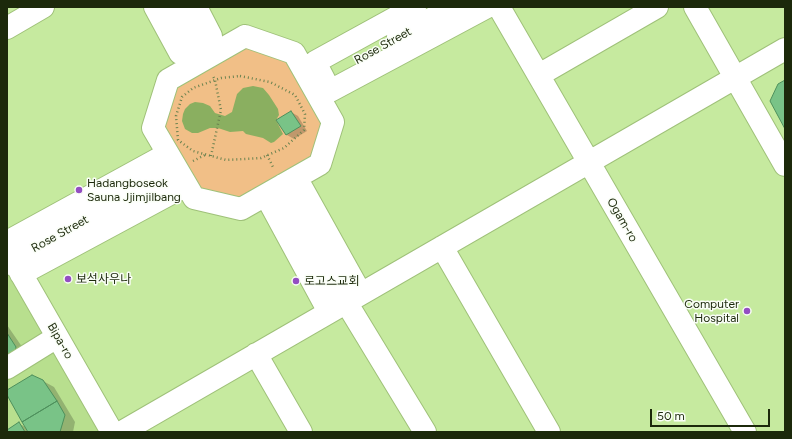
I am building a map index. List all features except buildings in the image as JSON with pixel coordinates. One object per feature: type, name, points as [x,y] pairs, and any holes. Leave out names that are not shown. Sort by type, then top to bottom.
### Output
[{"type":"street","points":[[7,28],[43,7]]},
{"type":"street","points":[[155,7],[180,52],[201,51],[245,36],[294,53],[318,82],[330,91],[487,7]]},
{"type":"street","points":[[177,7],[201,51]]},
{"type":"street","points":[[196,7],[211,36],[201,51],[168,80],[153,128],[174,171],[194,198],[241,209],[286,190],[320,164],[333,122],[318,82],[315,62],[415,7]]},
{"type":"street","name":"Rose Street","points":[[318,82],[453,7]]},
{"type":"street","name":"Ogam-ro","points":[[499,7],[745,432]]},
{"type":"street","points":[[539,75],[657,7]]},
{"type":"street","points":[[694,7],[785,165]]},
{"type":"street","points":[[122,432],[785,49]]},
{"type":"street","name":"Rose Street","points":[[11,258],[174,171]]},
{"type":"street","points":[[286,190],[345,303],[424,432]]},
{"type":"street","points":[[442,247],[549,432]]},
{"type":"street","name":"Bipa-ro","points":[[11,258],[112,432]]},
{"type":"street","points":[[7,368],[57,337]]},
{"type":"street","points":[[256,354],[301,432]]},
{"type":"path","points":[[201,51],[215,80],[221,110],[211,156]]},
{"type":"path","points":[[240,76],[270,82],[295,95],[305,114],[304,130],[284,148],[261,158],[226,160],[211,156],[193,151],[178,140],[176,116],[182,98],[193,88],[222,78],[240,76]]},
{"type":"shaded area","points":[[249,43],[289,57],[326,126],[316,159],[241,203],[199,192],[162,127],[173,86]]},
{"type":"shaded area","points":[[253,86],[263,88],[278,109],[279,115],[276,120],[283,134],[274,142],[271,143],[263,138],[246,134],[243,131],[230,132],[218,128],[210,128],[198,133],[192,133],[185,129],[182,121],[183,114],[185,109],[190,104],[195,102],[203,103],[210,106],[215,113],[225,116],[232,112],[237,94],[243,88]]},
{"type":"shaded area","points":[[7,249],[112,432],[7,432]]},
{"type":"place","name":"Hadangboseok Sauna Jjimjilbang","points":[[79,190]]},
{"type":"place","name":"보석사우나","points":[[68,279]]},
{"type":"place","name":"로고스교회","points":[[296,281]]},
{"type":"place","name":"Computer Hospital","points":[[747,311]]}]
